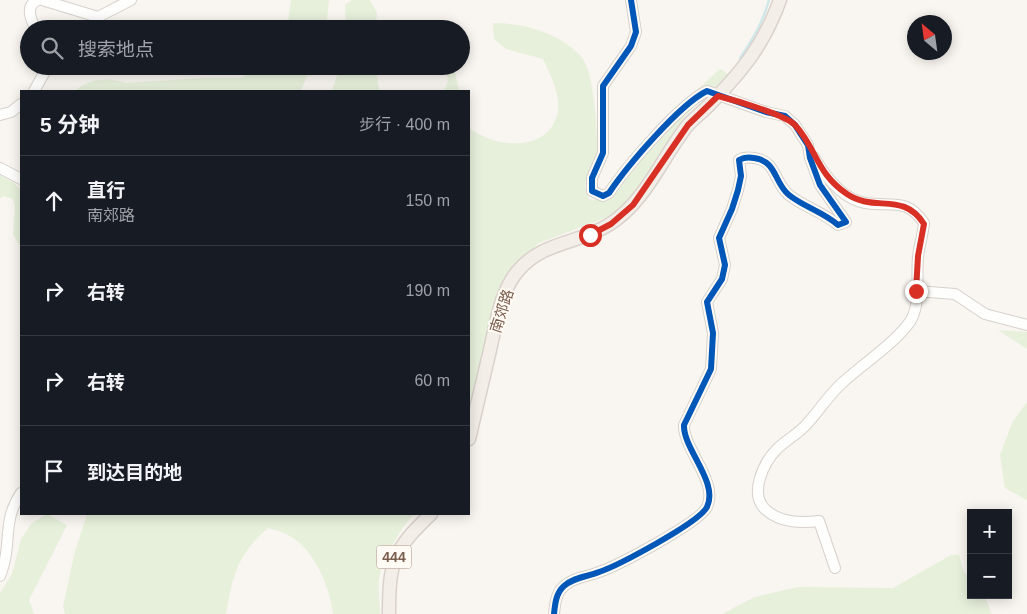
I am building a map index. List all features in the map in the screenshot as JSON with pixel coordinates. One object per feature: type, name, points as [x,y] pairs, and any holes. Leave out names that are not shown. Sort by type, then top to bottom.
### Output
[{"type":"main road","name":"南郊路","points":[[470,435],[502,300],[517,272],[536,255],[553,245],[590,235],[611,224],[633,205],[688,125],[718,96],[754,55],[771,25],[780,0]]},
{"type":"main road","name":"444","points":[[389,614],[389,586],[395,556],[412,532],[430,515]]},
{"type":"street","points":[[32,20],[30,8],[33,2],[38,0]]},
{"type":"street","points":[[42,0],[98,17],[131,0]]},
{"type":"street","points":[[631,0],[636,32],[630,46],[603,86],[603,153],[592,178],[592,191],[603,196],[609,193],[639,154],[695,96],[707,91],[766,112],[784,116],[796,125],[831,183],[849,196],[864,203],[906,206],[918,213],[924,224],[918,256],[916,304],[910,320],[839,386],[805,426],[778,448],[762,471],[758,488],[762,506],[771,514],[784,520],[802,523],[819,522],[835,568]]},
{"type":"street","points":[[35,90],[43,75]]},
{"type":"street","points":[[0,115],[11,112],[20,105]]},
{"type":"street","points":[[554,614],[559,590],[564,585],[575,578],[600,572],[668,537],[698,517],[707,507],[709,495],[707,487],[684,434],[684,425],[711,369],[713,333],[707,302],[722,279],[725,265],[718,238],[732,209],[738,190],[741,176],[740,160],[751,157],[767,162],[772,166],[783,190],[790,196],[818,210],[838,225],[846,222],[820,185],[810,158],[808,145]]},
{"type":"street","points":[[0,168],[20,178]]},
{"type":"street","points":[[916,291],[955,294],[985,314],[1027,325]]},
{"type":"street","points":[[0,576],[9,542],[8,522],[13,505],[20,494]]},
{"type":"green space","points":[[291,0],[329,0],[327,20],[288,20]]},
{"type":"green space","points":[[352,0],[370,0],[377,13],[376,20],[346,20],[345,5]]},
{"type":"green space","points":[[493,23],[517,25],[554,37],[575,50],[583,59],[593,90],[597,132],[596,160],[585,184],[589,199],[600,200],[688,98],[720,69],[728,74],[682,121],[647,177],[625,205],[615,214],[539,243],[512,268],[470,410],[470,129],[496,141],[507,143],[529,142],[548,132],[554,123],[558,111],[556,91],[543,59],[506,49],[494,39]]},
{"type":"green space","points":[[248,75],[307,75],[301,90],[76,90],[86,83],[106,79],[126,83],[202,78],[240,78]]},
{"type":"green space","points":[[337,75],[377,75],[379,90],[332,90]]},
{"type":"green space","points":[[447,75],[456,75],[459,90],[444,90],[448,81]]},
{"type":"green space","points":[[0,175],[20,189],[20,246],[13,234],[15,206],[13,199],[4,196],[0,198]]},
{"type":"green space","points":[[998,330],[1027,332],[1027,349]]},
{"type":"green space","points":[[1027,402],[1027,500],[1005,488],[1000,455],[1013,421]]},
{"type":"green space","points":[[49,515],[67,525],[29,600],[34,614],[0,614],[0,593],[12,574],[21,539],[32,523]]},
{"type":"green space","points":[[87,515],[414,515],[399,533],[382,568],[379,584],[380,614],[333,614],[326,584],[316,564],[304,547],[291,536],[268,528],[249,547],[238,566],[226,614],[65,614],[63,607],[74,555]]},
{"type":"green space","points":[[951,555],[959,555],[964,572],[967,575],[967,599],[986,599],[992,614],[722,614],[755,597],[798,587],[893,588]]},
{"type":"waterway","points":[[740,58],[757,31],[769,0]]},
{"type":"cycle path","points":[[554,614],[558,595],[561,589],[568,583],[594,574],[639,553],[689,523],[707,507],[709,497],[705,476],[689,444],[684,425],[711,369],[713,333],[707,302],[722,279],[725,265],[719,238],[738,190],[741,176],[739,160],[748,157],[767,163],[780,185],[789,195],[838,225],[846,222],[820,185],[810,158],[808,145],[795,125],[785,116],[766,112],[707,91],[696,98],[669,122],[641,152],[609,193],[603,196],[592,191],[592,178],[603,153],[603,86],[631,46],[636,32],[631,0]]},
{"type":"route","points":[[590,235],[611,224],[633,205],[688,125],[718,96],[784,116],[796,125],[831,183],[849,196],[864,203],[890,203],[906,206],[918,213],[924,224],[918,256],[916,291]]}]
